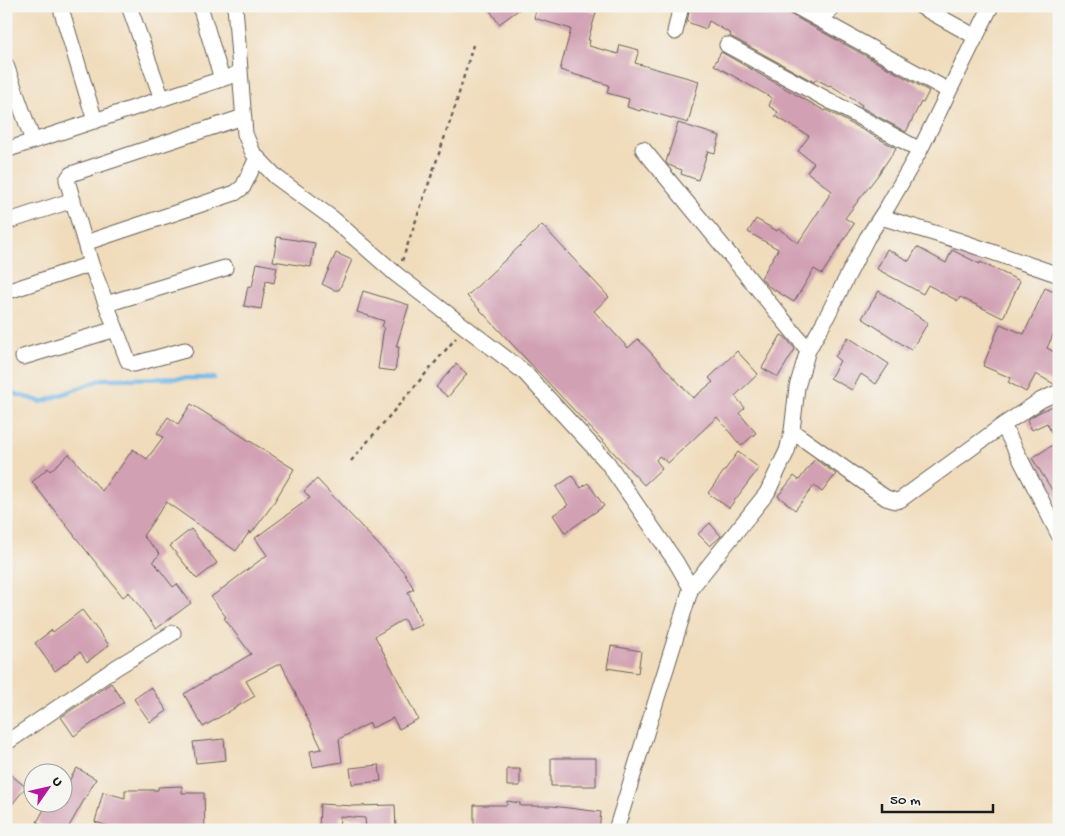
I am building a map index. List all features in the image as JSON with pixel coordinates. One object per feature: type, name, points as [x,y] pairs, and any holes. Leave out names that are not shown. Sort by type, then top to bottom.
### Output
[{"type":"street","points":[[129,6],[162,99]]},
{"type":"street","points":[[200,6],[222,79]]},
{"type":"street","points":[[235,6],[244,134],[253,153],[276,177],[332,218],[397,275],[524,372],[607,462],[676,562],[691,588]]},
{"type":"street","points":[[675,32],[681,6]]},
{"type":"street","points":[[795,6],[949,91]]},
{"type":"street","points":[[823,21],[832,6]]},
{"type":"street","points":[[920,6],[976,37]]},
{"type":"street","points":[[616,830],[691,588],[767,493],[787,451],[792,431],[797,387],[808,350],[867,238],[920,150],[991,6]]},
{"type":"street","points":[[62,12],[95,121]]},
{"type":"street","points":[[727,45],[920,150]]},
{"type":"street","points":[[6,65],[33,141]]},
{"type":"street","points":[[6,150],[240,73]]},
{"type":"street","points":[[185,350],[134,364],[128,361],[91,264],[67,180],[71,174],[243,117]]},
{"type":"street","points":[[643,149],[808,350]]},
{"type":"street","points":[[85,243],[235,193],[243,187],[258,158]]},
{"type":"street","points":[[6,222],[73,200]]},
{"type":"street","points":[[880,217],[960,241],[1059,275]]},
{"type":"street","points":[[6,292],[91,264]]},
{"type":"street","points":[[106,304],[225,268]]},
{"type":"street","points":[[23,357],[116,329]]},
{"type":"street","points":[[792,431],[886,498],[896,501],[900,500],[1003,425],[1041,400],[1059,392]]},
{"type":"street","points":[[1003,425],[1059,535]]},
{"type":"street","points":[[6,743],[118,667],[173,633]]},
{"type":"path","points":[[397,275],[455,107],[473,45]]},
{"type":"path","points":[[351,461],[465,327]]},
{"type":"building","points":[[487,6],[524,6],[499,24]]},
{"type":"building","points":[[537,6],[573,6],[596,13],[588,40],[590,40],[589,46],[618,54],[620,45],[639,50],[635,63],[699,81],[688,123],[641,109],[640,111],[627,107],[629,99],[607,93],[609,85],[560,70],[571,29],[534,18]]},
{"type":"building","points":[[690,6],[783,6],[790,14],[929,91],[923,103],[921,102],[906,132],[861,107],[862,105],[830,85],[816,79],[814,82],[730,36],[731,34],[709,21],[706,29],[687,22]]},
{"type":"building","points":[[721,52],[825,111],[896,148],[845,218],[854,224],[822,274],[814,269],[794,302],[768,286],[761,278],[778,249],[748,232],[756,219],[777,231],[779,229],[798,243],[832,191],[807,172],[814,163],[798,151],[809,136],[775,116],[778,112],[769,106],[772,98],[714,65]]},
{"type":"building","points":[[678,123],[720,136],[715,153],[708,151],[698,180],[681,174],[682,170],[668,165],[666,162]]},
{"type":"building","points":[[542,225],[609,297],[594,311],[628,348],[638,339],[693,398],[713,382],[709,378],[737,351],[758,374],[735,396],[745,408],[739,413],[756,433],[741,446],[717,417],[668,463],[659,456],[656,460],[662,468],[644,485],[467,296]]},
{"type":"building","points":[[277,237],[315,243],[311,267],[273,261]]},
{"type":"building","points":[[917,247],[946,263],[952,250],[1020,281],[1003,318],[960,297],[958,301],[928,285],[923,294],[877,269],[887,249],[909,261]]},
{"type":"building","points":[[336,253],[352,260],[339,290],[334,290],[322,284]]},
{"type":"building","points":[[257,263],[277,267],[274,283],[266,281],[261,309],[244,306],[248,286],[252,287]]},
{"type":"building","points":[[1045,288],[1059,294],[1059,322],[1047,348],[1059,355],[1059,383],[1054,384],[1036,374],[1026,392],[1008,382],[1011,378],[983,366],[1000,324],[1024,334]]},
{"type":"building","points":[[363,291],[409,305],[396,347],[399,347],[395,371],[378,369],[384,321],[357,312]]},
{"type":"building","points":[[879,291],[928,323],[911,350],[862,318]]},
{"type":"building","points":[[781,335],[795,349],[778,377],[762,368]]},
{"type":"building","points":[[848,337],[889,364],[876,384],[861,374],[852,390],[830,378],[840,361],[835,357]]},
{"type":"building","points":[[456,364],[467,374],[448,397],[436,387]]},
{"type":"building","points":[[1059,403],[1059,501],[1032,458],[1056,443],[1047,423],[1032,430],[1027,420]]},
{"type":"building","points":[[191,404],[294,469],[271,507],[236,551],[166,502],[143,536],[160,554],[153,561],[173,587],[177,584],[191,603],[156,629],[129,592],[123,597],[32,482],[48,468],[50,471],[69,454],[102,491],[133,449],[147,459],[163,437],[157,433],[168,417],[178,424]]},
{"type":"building","points":[[738,452],[759,468],[729,508],[708,493]]},
{"type":"building","points":[[815,459],[836,474],[822,492],[814,486],[795,510],[778,496],[794,476],[799,480]]},
{"type":"building","points":[[572,476],[581,488],[588,483],[604,506],[565,533],[553,515],[568,505],[556,487]]},
{"type":"building","points":[[317,479],[404,572],[414,589],[408,592],[422,625],[409,630],[404,619],[375,636],[418,719],[399,729],[393,718],[372,728],[370,723],[339,739],[342,762],[313,767],[310,751],[322,749],[281,663],[246,681],[255,696],[203,727],[184,694],[251,654],[211,597],[267,555],[255,538],[310,498],[304,491]]},
{"type":"building","points":[[710,523],[721,536],[710,546],[698,534]]},
{"type":"building","points":[[191,529],[217,563],[197,579],[170,546]]},
{"type":"building","points":[[82,610],[109,645],[87,662],[80,652],[55,671],[35,643]]},
{"type":"building","points":[[611,646],[641,651],[638,673],[607,668]]},
{"type":"building","points":[[111,683],[124,702],[74,736],[61,717]]},
{"type":"building","points":[[151,687],[167,711],[150,722],[134,699]]},
{"type":"building","points":[[224,739],[226,760],[196,763],[193,742]]},
{"type":"building","points":[[551,758],[596,758],[596,786],[551,786]]},
{"type":"building","points":[[379,765],[381,781],[352,784],[350,768]]},
{"type":"building","points":[[77,768],[96,779],[67,830],[50,830],[37,822],[41,814],[72,814],[72,776]]},
{"type":"building","points":[[507,769],[520,769],[520,786],[507,786]]},
{"type":"building","points":[[6,771],[22,784],[22,792],[6,812]]},
{"type":"building","points":[[182,786],[182,793],[204,793],[205,830],[121,830],[95,822],[103,792],[125,798],[125,790],[158,790],[158,787]]},
{"type":"building","points":[[507,801],[520,803],[520,806],[552,806],[601,812],[599,830],[474,830],[474,805],[507,805]]},
{"type":"building","points":[[320,804],[354,806],[395,805],[396,830],[366,830],[365,818],[340,816],[339,830],[319,830]]},
{"type":"waterway","points":[[6,391],[42,402],[103,379],[214,378]]}]
